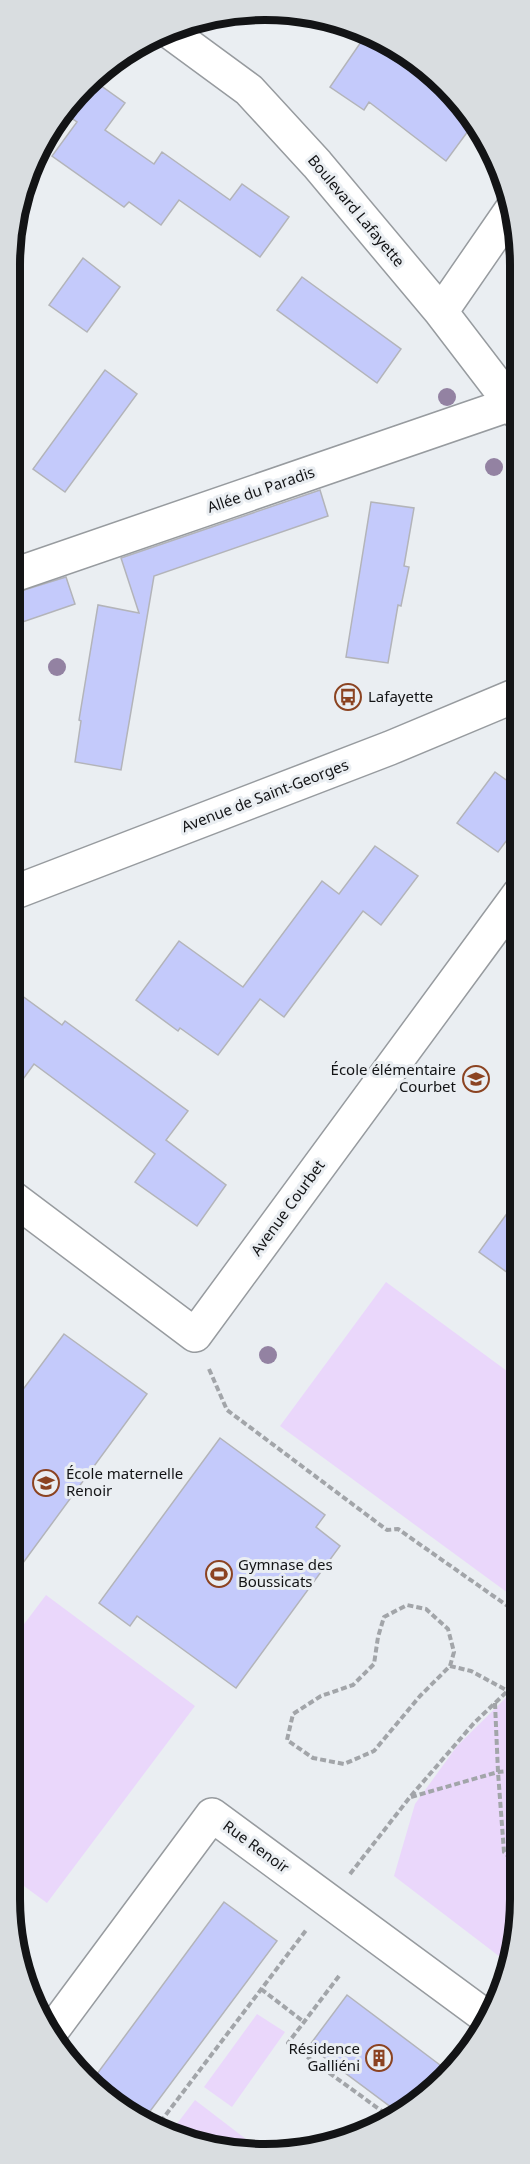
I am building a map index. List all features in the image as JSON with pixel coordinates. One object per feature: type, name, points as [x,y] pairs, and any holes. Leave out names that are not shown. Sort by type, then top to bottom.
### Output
[{"type":"street","name":"Boulevard Lafayette","points":[[176,36],[249,90],[317,164],[441,312],[510,402]]},
{"type":"street","points":[[441,312],[506,218]]},
{"type":"street","name":"Allée du Paradis","points":[[20,573],[510,411]]},
{"type":"street","name":"Avenue de Saint-Georges","points":[[20,890],[390,748],[510,698]]},
{"type":"street","name":"Avenue Courbet","points":[[195,1335],[510,906]]},
{"type":"street","points":[[20,1204],[195,1335]]},
{"type":"street","name":"Rue Renoir","points":[[55,2026],[212,1815],[482,2014]]},
{"type":"path","points":[[195,1335],[227,1410],[387,1530],[398,1529],[510,1608]]},
{"type":"path","points":[[407,1605],[426,1609],[448,1629],[454,1652],[450,1666],[420,1696],[374,1751],[344,1764],[313,1758],[287,1740],[293,1714],[321,1696],[352,1685],[374,1664],[384,1617],[407,1605]]},
{"type":"path","points":[[161,2121],[410,1797],[474,1723],[508,1690],[471,1671],[450,1666]]},
{"type":"path","points":[[495,1703],[504,1852],[510,1858]]},
{"type":"path","points":[[410,1797],[498,1772],[510,1771]]},
{"type":"path","points":[[339,1976],[288,2043],[385,2113]]},
{"type":"path","points":[[261,1989],[304,2022]]},
{"type":"shaded area","points":[[386,1282],[510,1373],[510,1594],[280,1426]]},
{"type":"shaded area","points":[[46,1595],[195,1706],[47,1903],[20,1883],[20,1629]]},
{"type":"shaded area","points":[[510,1694],[510,1915],[503,1959],[394,1876],[415,1804],[457,1746]]},
{"type":"shaded area","points":[[257,2014],[285,2032],[232,2107],[204,2087]]},
{"type":"shaded area","points":[[195,2100],[252,2144],[217,2140],[174,2127]]},
{"type":"building","points":[[363,40],[437,90],[469,129],[446,161],[369,102],[364,110],[330,87]]},
{"type":"building","points":[[99,84],[125,103],[105,130],[154,164],[162,152],[230,200],[242,184],[289,217],[260,257],[179,200],[161,225],[129,202],[124,207],[52,156],[77,122],[69,117]]},
{"type":"building","points":[[83,258],[120,287],[87,332],[49,305]]},
{"type":"building","points":[[302,277],[401,349],[377,383],[277,310]]},
{"type":"building","points":[[105,370],[137,394],[65,492],[33,469]]},
{"type":"building","points":[[320,490],[328,516],[154,576],[121,770],[75,762],[81,721],[79,720],[98,605],[139,613],[121,558]]},
{"type":"building","points":[[371,502],[414,508],[404,566],[409,567],[401,606],[398,605],[388,663],[346,657]]},
{"type":"building","points":[[66,577],[75,604],[20,623],[20,591]]},
{"type":"building","points":[[495,772],[510,783],[510,836],[498,852],[457,823]]},
{"type":"building","points":[[375,846],[418,876],[381,925],[363,911],[284,1017],[260,999],[218,1055],[180,1028],[178,1031],[136,1000],[179,941],[243,987],[322,881],[339,894]]},
{"type":"building","points":[[20,994],[62,1025],[65,1021],[188,1111],[166,1140],[226,1185],[197,1226],[135,1182],[155,1154],[34,1064],[20,1083]]},
{"type":"building","points":[[510,1209],[510,1274],[479,1252]]},
{"type":"building","name":"École maternelle Renoir","points":[[64,1334],[147,1394],[20,1567],[20,1393]]},
{"type":"building","name":"Gymnase des Boussicats","points":[[220,1438],[325,1515],[316,1527],[340,1546],[236,1688],[137,1616],[130,1626],[99,1603]]},
{"type":"building","points":[[224,1902],[277,1941],[147,2115],[95,2077]]},
{"type":"building","name":"Résidence Galliéni","points":[[347,1995],[444,2068],[427,2084],[393,2109],[309,2046]]},
{"type":"place","name":"Lafayette","points":[[348,697]]},
{"type":"place","name":"École élémentaire Courbet","points":[[476,1079]]},
{"type":"place","name":"École maternelle Renoir","points":[[46,1483]]},
{"type":"place","name":"Gymnase des Boussicats","points":[[219,1574]]},
{"type":"place","name":"Résidence Galliéni","points":[[379,2058]]}]
